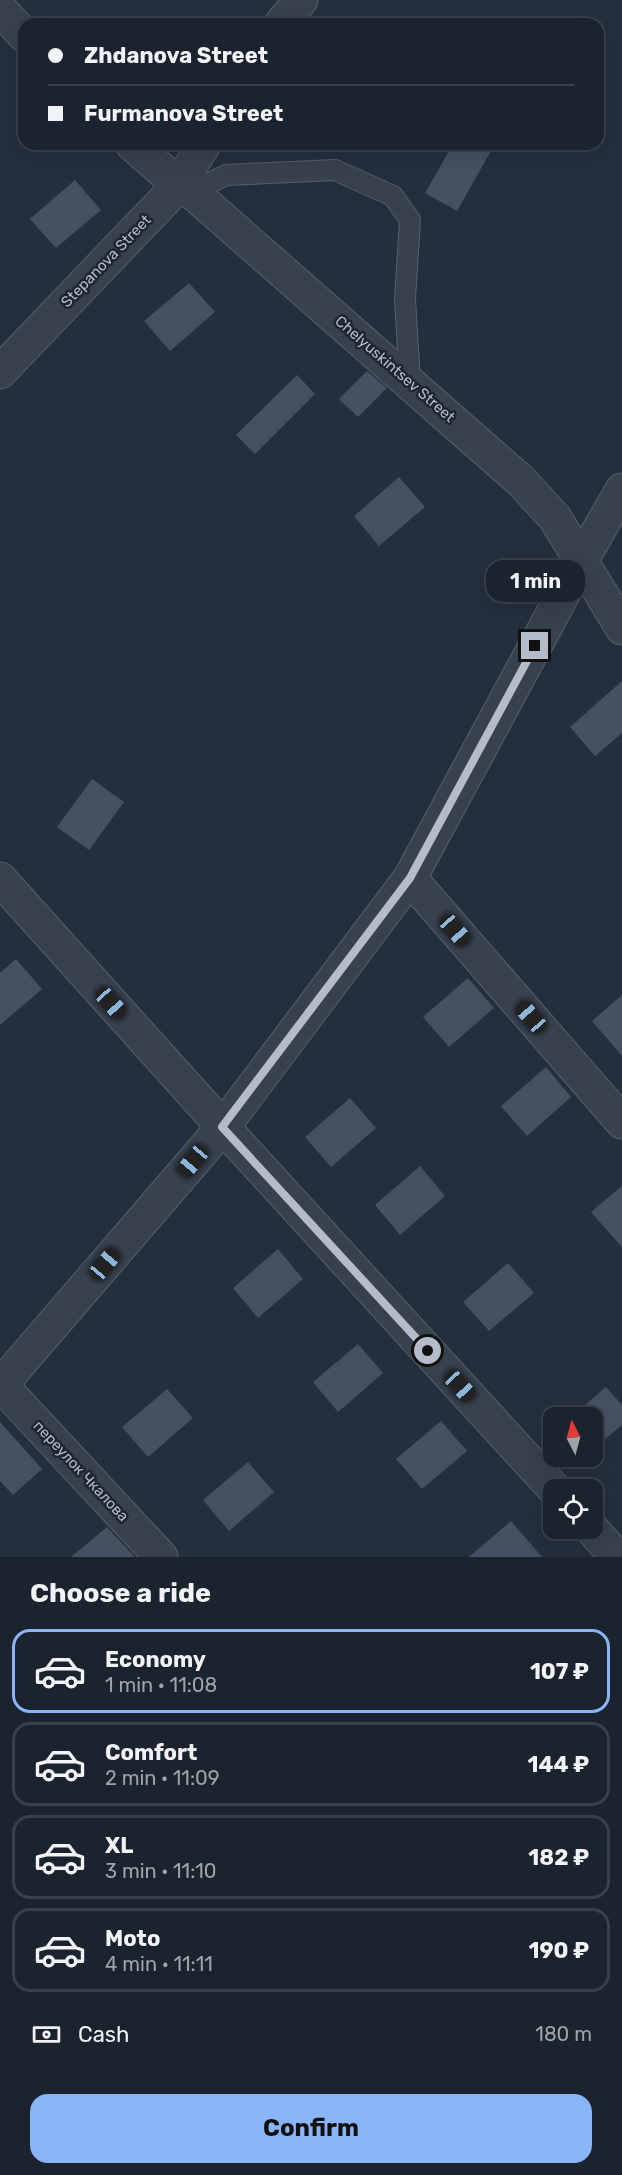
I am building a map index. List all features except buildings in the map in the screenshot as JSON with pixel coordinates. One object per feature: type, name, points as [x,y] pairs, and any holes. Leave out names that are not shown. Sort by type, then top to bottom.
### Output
[{"type":"street","points":[[286,18],[301,0]]},
{"type":"street","points":[[0,9],[18,28]]},
{"type":"street","name":"Chelyuskintsev Street","points":[[139,150],[410,382],[521,481],[555,518],[622,628]]},
{"type":"street","name":"Stepanova Street","points":[[0,372],[186,188],[202,150]]},
{"type":"street","points":[[1,1386],[222,1127],[410,878],[581,561],[622,490]]},
{"type":"street","points":[[410,878],[622,1122]]},
{"type":"street","points":[[0,879],[222,1127],[545,1479]]},
{"type":"street","name":"переулок Чкалова","points":[[1,1386],[161,1557]]},
{"type":"street","points":[[601,1539],[617,1557]]},
{"type":"lane","points":[[186,188],[226,175],[335,170],[393,196],[410,220],[405,299],[410,382]]},
{"type":"route","points":[[428,1351],[222,1127],[410,878],[535,646]]}]
